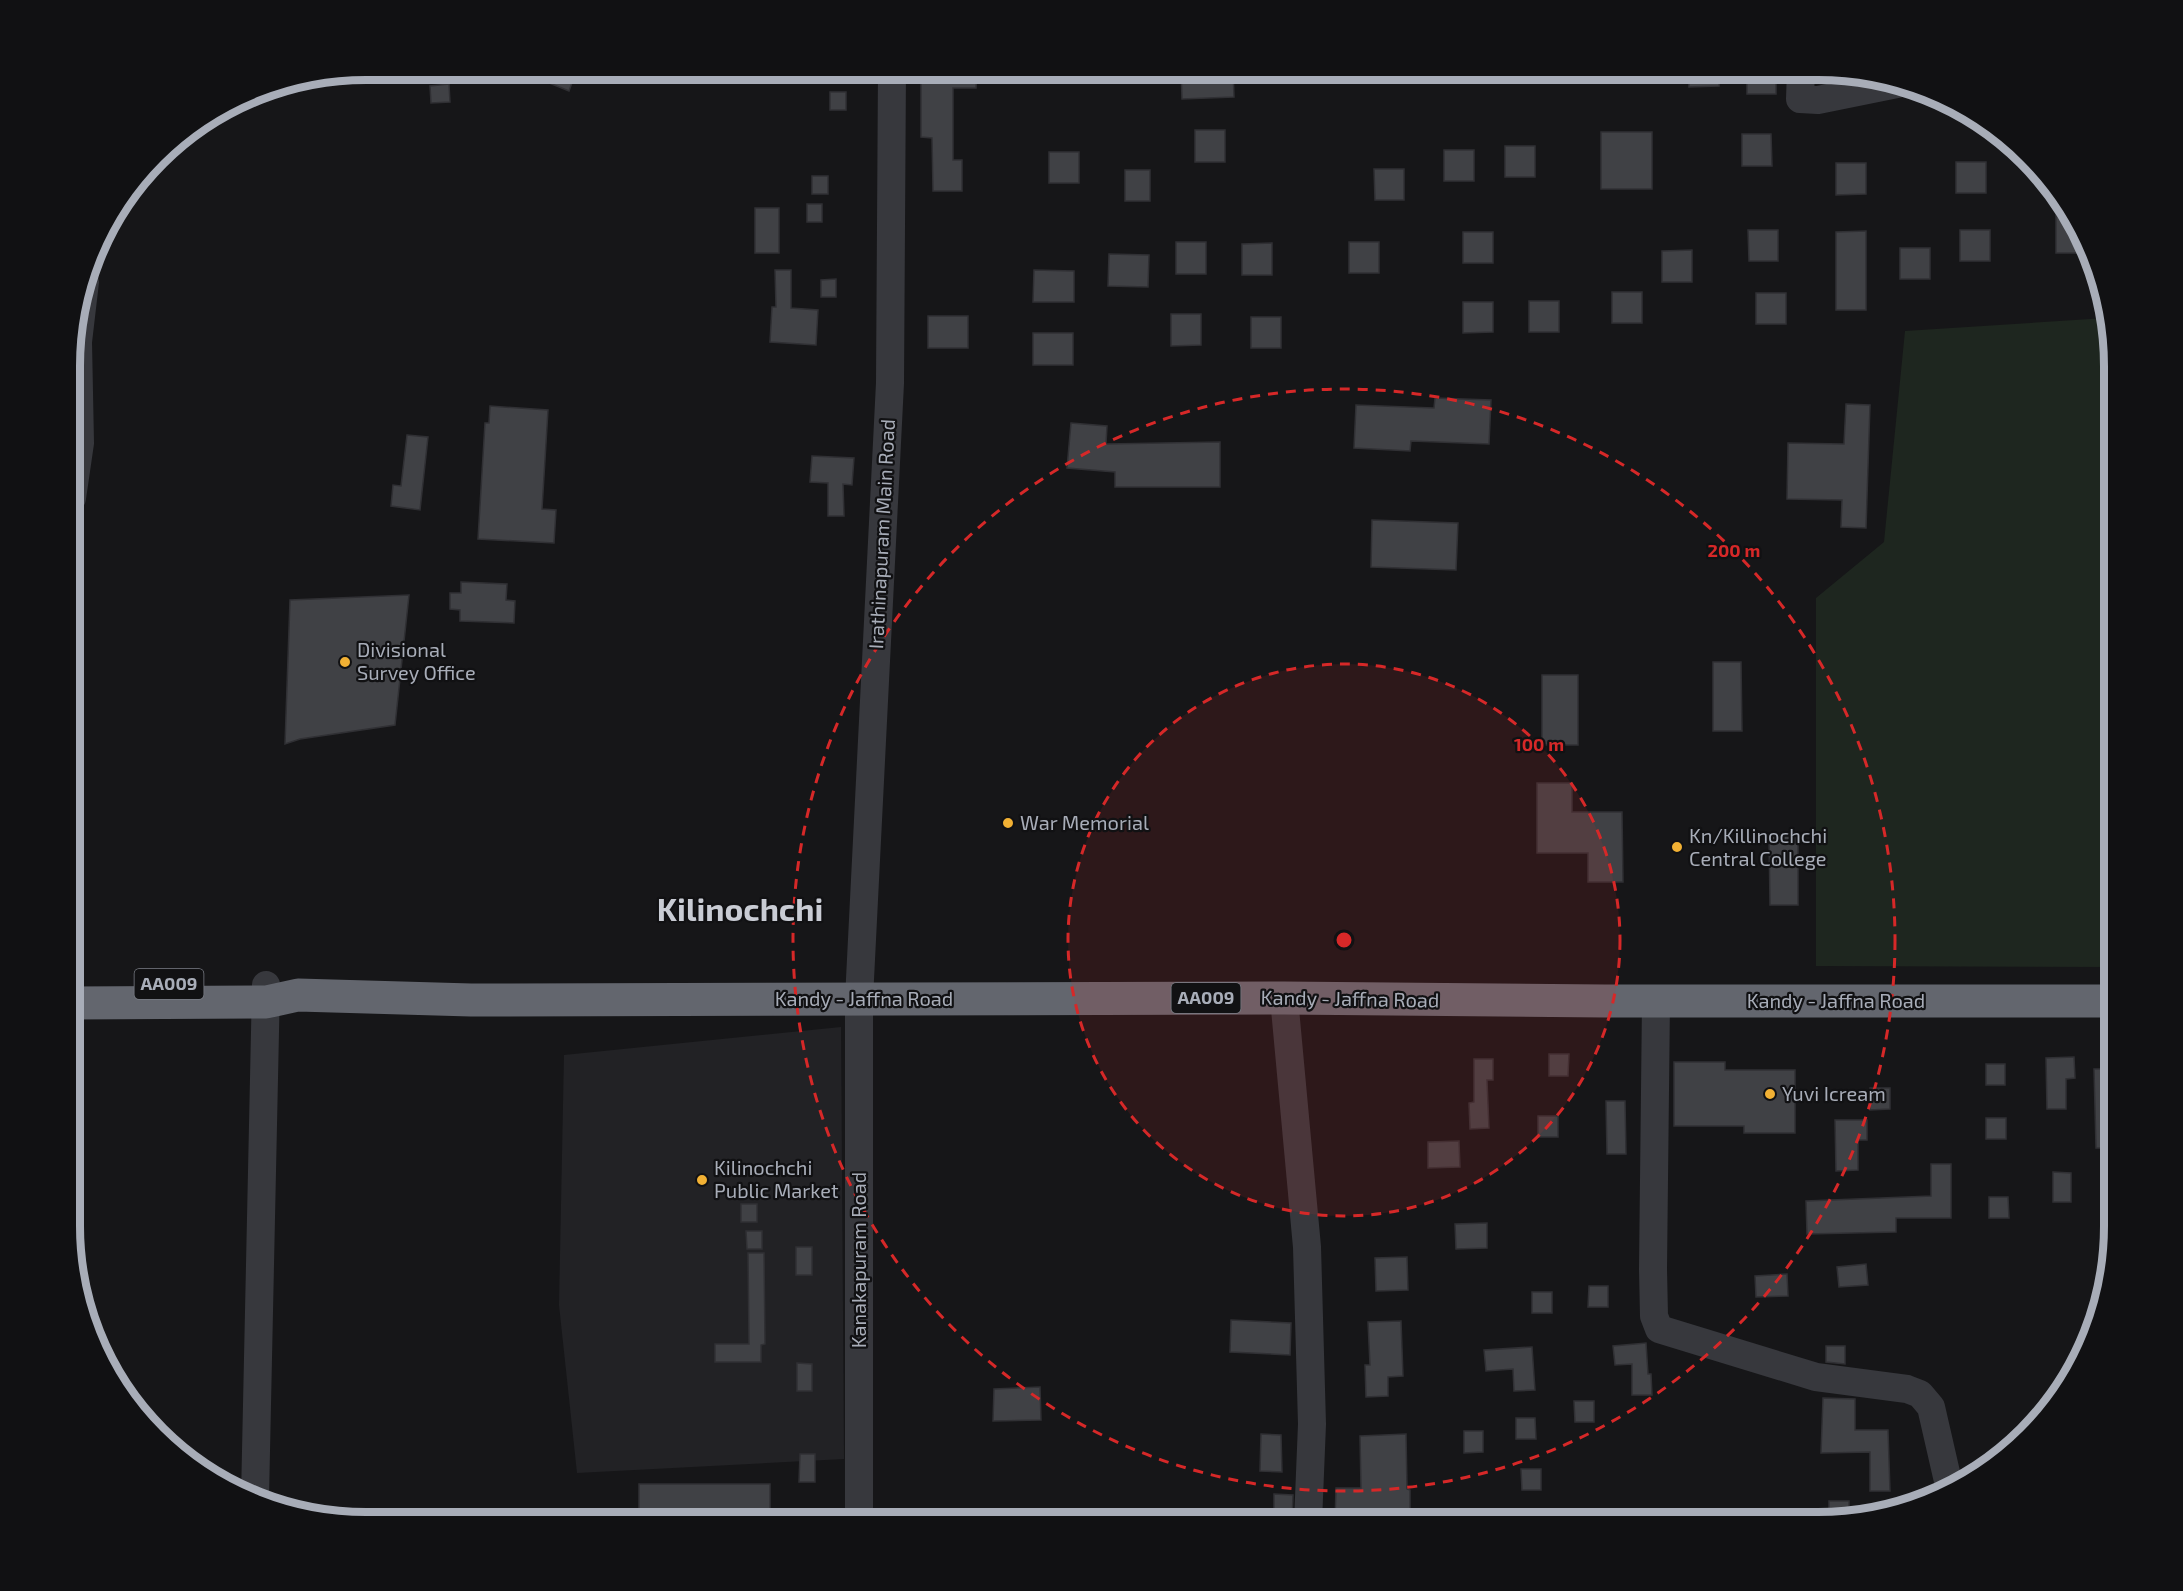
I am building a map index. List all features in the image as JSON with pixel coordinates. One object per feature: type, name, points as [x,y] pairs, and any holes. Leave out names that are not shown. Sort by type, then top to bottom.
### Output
[{"type":"highway","name":"Kandy - Jaffna Road","points":[[80,983],[266,994],[471,1000],[1284,998],[2104,1001]]},
{"type":"highway","name":"Kandy - Jaffna Road","points":[[80,1003],[266,994]]},
{"type":"street","name":"Irathinapuram Main Road","points":[[859,999],[890,383],[892,80]]},
{"type":"street","points":[[1801,80],[1800,99],[1818,100],[1882,87]]},
{"type":"street","points":[[255,1490],[266,994]]},
{"type":"street","points":[[1284,998],[1307,1247],[1312,1424],[1308,1512]]},
{"type":"street","name":"Kanakapuram Road","points":[[859,999],[859,1512]]},
{"type":"street","points":[[1656,1001],[1653,1269],[1654,1316],[1659,1329],[1816,1377],[1907,1389],[1920,1394],[1931,1407],[1948,1480]]},
{"type":"shaded area","points":[[2099,318],[2104,366],[2104,967],[1816,966],[1816,598],[1884,542],[1905,331]]},
{"type":"shaded area","name":"Kilinochchi Public Market","points":[[841,1027],[844,1459],[577,1473],[559,1305],[564,1055]]},
{"type":"building","points":[[542,80],[573,80],[569,91]]},
{"type":"building","points":[[921,80],[976,80],[976,88],[953,88],[953,160],[962,160],[962,191],[933,191],[932,138],[921,137]]},
{"type":"building","points":[[1181,80],[1233,80],[1234,97],[1182,99]]},
{"type":"building","points":[[1689,80],[1719,80],[1719,86],[1689,87]]},
{"type":"building","points":[[1747,80],[1776,80],[1776,94],[1747,94]]},
{"type":"building","points":[[449,84],[450,102],[431,103],[430,86]]},
{"type":"building","points":[[830,92],[846,92],[846,110],[830,110]]},
{"type":"building","points":[[1195,130],[1225,130],[1225,162],[1195,162]]},
{"type":"building","points":[[1601,132],[1652,132],[1652,189],[1601,189]]},
{"type":"building","points":[[1742,134],[1771,134],[1772,166],[1742,166]]},
{"type":"building","points":[[1505,146],[1535,146],[1535,177],[1505,177]]},
{"type":"building","points":[[1444,150],[1474,150],[1474,181],[1444,181]]},
{"type":"building","points":[[1049,152],[1079,152],[1079,183],[1049,183]]},
{"type":"building","points":[[1956,162],[1986,162],[1986,193],[1956,193]]},
{"type":"building","points":[[1836,163],[1866,163],[1866,194],[1836,195]]},
{"type":"building","points":[[1374,169],[1404,169],[1404,200],[1375,200]]},
{"type":"building","points":[[1125,170],[1150,170],[1150,201],[1125,201]]},
{"type":"building","points":[[812,176],[828,176],[828,194],[812,194]]},
{"type":"building","points":[[807,204],[822,204],[822,222],[807,222]]},
{"type":"building","points":[[755,208],[779,208],[779,253],[755,253]]},
{"type":"building","points":[[2056,215],[2061,216],[2081,253],[2056,253]]},
{"type":"building","points":[[1748,230],[1778,230],[1778,261],[1749,261]]},
{"type":"building","points":[[1960,230],[1990,230],[1990,261],[1960,261]]},
{"type":"building","points":[[1866,231],[1866,310],[1836,310],[1836,232]]},
{"type":"building","points":[[1463,232],[1493,232],[1493,263],[1463,263]]},
{"type":"building","points":[[1176,242],[1206,242],[1206,274],[1176,274]]},
{"type":"building","points":[[1349,242],[1379,242],[1379,273],[1349,273]]},
{"type":"building","points":[[1272,243],[1272,275],[1242,275],[1242,244]]},
{"type":"building","points":[[1900,248],[1930,248],[1930,279],[1900,279]]},
{"type":"building","points":[[1692,250],[1692,282],[1662,282],[1662,251]]},
{"type":"building","points":[[1109,254],[1149,255],[1148,287],[1108,286]]},
{"type":"building","points":[[775,270],[791,270],[791,308],[818,310],[816,345],[770,342],[772,307],[776,307]]},
{"type":"building","points":[[1034,270],[1074,271],[1074,302],[1033,302]]},
{"type":"building","points":[[836,279],[836,297],[821,297],[821,280]]},
{"type":"building","points":[[1612,292],[1642,292],[1642,323],[1612,323]]},
{"type":"building","points":[[1756,293],[1786,293],[1786,324],[1756,324]]},
{"type":"building","points":[[1529,301],[1559,301],[1559,332],[1529,332]]},
{"type":"building","points":[[1463,302],[1493,302],[1493,332],[1463,333]]},
{"type":"building","points":[[1171,314],[1201,314],[1201,345],[1171,346]]},
{"type":"building","points":[[928,316],[968,316],[968,348],[928,348]]},
{"type":"building","points":[[1251,317],[1281,317],[1281,348],[1251,348]]},
{"type":"building","points":[[1033,333],[1073,333],[1073,365],[1033,365]]},
{"type":"building","points":[[1435,398],[1491,400],[1489,444],[1411,441],[1410,451],[1354,448],[1356,405],[1434,408]]},
{"type":"building","points":[[1846,404],[1870,405],[1866,528],[1841,527],[1842,500],[1787,499],[1788,443],[1844,444]]},
{"type":"building","points":[[490,406],[548,410],[542,509],[556,510],[554,543],[478,539],[485,423],[489,423]]},
{"type":"building","points":[[1071,423],[1107,426],[1106,444],[1220,442],[1220,487],[1115,487],[1115,472],[1067,468]]},
{"type":"building","points":[[407,435],[428,437],[420,510],[391,506],[393,485],[401,486]]},
{"type":"building","points":[[812,456],[854,458],[852,485],[843,484],[844,516],[828,516],[828,483],[810,482]]},
{"type":"building","points":[[1372,520],[1458,523],[1456,570],[1371,567]]},
{"type":"building","points":[[461,582],[507,584],[506,600],[515,601],[514,623],[460,621],[460,610],[450,609],[450,593],[461,593]]},
{"type":"building","name":"Divisional Survey Office","points":[[409,595],[395,725],[300,739],[285,744],[290,600]]},
{"type":"building","points":[[1713,662],[1741,662],[1742,731],[1713,731]]},
{"type":"building","points":[[1542,675],[1578,675],[1578,745],[1542,745]]},
{"type":"building","points":[[1537,783],[1572,783],[1572,812],[1622,812],[1623,882],[1588,882],[1588,853],[1537,853]]},
{"type":"building","points":[[1769,836],[1798,836],[1798,905],[1770,905]]},
{"type":"building","points":[[1549,1054],[1569,1054],[1568,1076],[1549,1076]]},
{"type":"building","points":[[2074,1057],[2075,1078],[2066,1079],[2066,1109],[2047,1109],[2046,1058]]},
{"type":"building","points":[[1474,1059],[1493,1059],[1493,1080],[1487,1080],[1489,1128],[1470,1129],[1469,1103],[1474,1102]]},
{"type":"building","points":[[1674,1062],[1725,1062],[1725,1070],[1795,1070],[1795,1133],[1744,1133],[1744,1126],[1674,1126]]},
{"type":"building","points":[[1986,1064],[2005,1064],[2005,1085],[1986,1085]]},
{"type":"building","points":[[2094,1069],[2104,1069],[2104,1148],[2096,1148]]},
{"type":"building","points":[[1870,1088],[1890,1088],[1890,1109],[1870,1110]]},
{"type":"building","points":[[1606,1101],[1625,1101],[1626,1154],[1607,1154]]},
{"type":"building","points":[[1538,1116],[1558,1116],[1558,1137],[1538,1137]]},
{"type":"building","points":[[1986,1118],[2006,1118],[2006,1139],[1986,1139]]},
{"type":"building","points":[[1835,1120],[1867,1120],[1867,1140],[1858,1140],[1858,1170],[1836,1171]]},
{"type":"building","points":[[1459,1141],[1460,1167],[1428,1168],[1428,1142]]},
{"type":"building","points":[[1931,1164],[1951,1164],[1951,1218],[1896,1218],[1896,1232],[1807,1234],[1806,1201],[1931,1196]]},
{"type":"building","points":[[2053,1172],[2071,1173],[2071,1202],[2053,1202]]},
{"type":"building","points":[[1989,1197],[2008,1197],[2009,1218],[1989,1218]]},
{"type":"building","points":[[741,1204],[757,1204],[757,1222],[741,1222]]},
{"type":"building","points":[[1487,1223],[1487,1248],[1456,1249],[1455,1224]]},
{"type":"building","points":[[746,1231],[762,1231],[762,1249],[747,1249]]},
{"type":"building","points":[[796,1247],[812,1247],[812,1275],[796,1275]]},
{"type":"building","points":[[748,1253],[764,1253],[765,1344],[761,1345],[761,1362],[715,1362],[715,1344],[749,1344]]},
{"type":"building","points":[[1407,1257],[1408,1290],[1376,1291],[1375,1258]]},
{"type":"building","points":[[1866,1264],[1868,1285],[1839,1287],[1837,1267]]},
{"type":"building","points":[[1787,1274],[1788,1296],[1756,1297],[1755,1276]]},
{"type":"building","points":[[1589,1286],[1608,1286],[1608,1307],[1588,1307]]},
{"type":"building","points":[[1532,1292],[1552,1292],[1552,1313],[1532,1313]]},
{"type":"building","points":[[1231,1320],[1291,1323],[1290,1355],[1230,1352]]},
{"type":"building","points":[[1401,1321],[1403,1376],[1388,1377],[1388,1396],[1366,1397],[1365,1365],[1370,1365],[1368,1322]]},
{"type":"building","points":[[1646,1343],[1652,1395],[1632,1395],[1632,1364],[1615,1365],[1613,1346]]},
{"type":"building","points":[[1826,1346],[1845,1346],[1845,1364],[1826,1362]]},
{"type":"building","points":[[1532,1347],[1535,1390],[1514,1391],[1513,1369],[1486,1371],[1484,1350]]},
{"type":"building","points":[[797,1363],[812,1364],[812,1391],[797,1391]]},
{"type":"building","points":[[1040,1387],[1041,1420],[993,1421],[994,1389]]},
{"type":"building","points":[[1823,1398],[1855,1399],[1855,1430],[1888,1430],[1890,1491],[1870,1491],[1870,1452],[1821,1453]]},
{"type":"building","points":[[1574,1401],[1594,1401],[1594,1422],[1575,1422]]},
{"type":"building","points":[[1516,1418],[1535,1418],[1536,1439],[1516,1439]]},
{"type":"building","points":[[1464,1431],[1483,1431],[1483,1452],[1464,1453]]},
{"type":"building","points":[[1261,1434],[1281,1435],[1282,1472],[1260,1471]]},
{"type":"building","points":[[1406,1434],[1407,1489],[1410,1490],[1410,1512],[1335,1512],[1336,1488],[1361,1488],[1360,1436]]},
{"type":"building","points":[[800,1454],[815,1454],[815,1482],[799,1482]]},
{"type":"building","points":[[1521,1469],[1541,1469],[1541,1490],[1522,1490]]},
{"type":"building","points":[[639,1484],[770,1484],[770,1512],[639,1512]]},
{"type":"building","points":[[1274,1494],[1293,1495],[1292,1512],[1274,1512]]},
{"type":"building","points":[[1829,1501],[1849,1501],[1849,1510],[1829,1511]]},
{"type":"place","name":"Divisional Survey Office","points":[[345,662]]},
{"type":"place","name":"War Memorial","points":[[1008,823]]},
{"type":"place","name":"Kn/Killinochchi Central College","points":[[1677,847]]},
{"type":"place","name":"Yuvi Icream","points":[[1770,1094]]},
{"type":"place","name":"Kilinochchi Public Market","points":[[702,1180]]},
{"type":"district","name":"Kilinochchi","points":[[740,910]]}]
